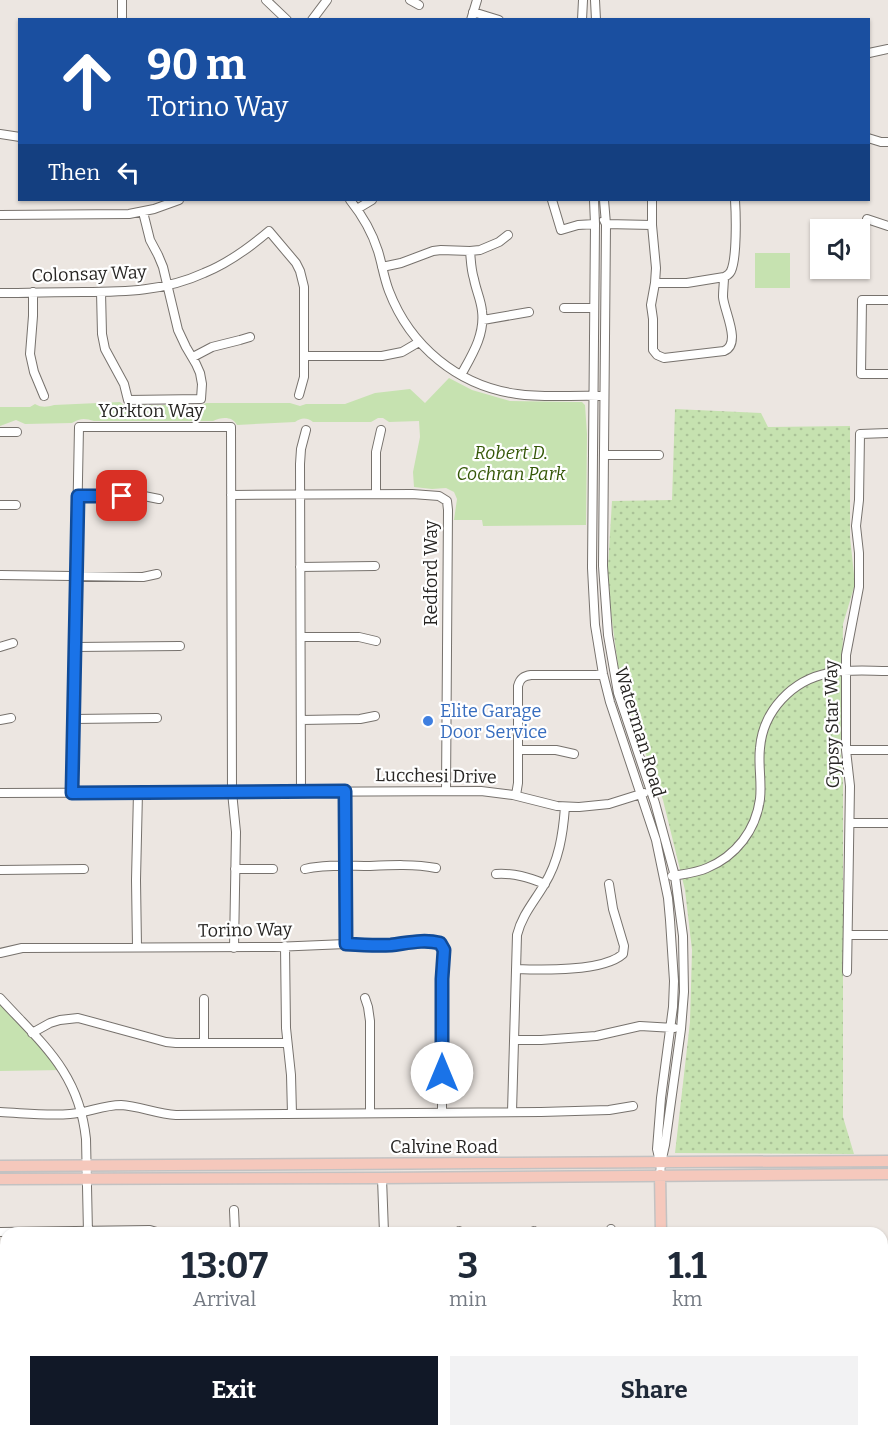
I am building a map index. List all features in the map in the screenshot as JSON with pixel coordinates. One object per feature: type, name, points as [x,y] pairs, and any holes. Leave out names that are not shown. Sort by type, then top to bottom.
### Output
[{"type":"main road","name":"Calvine Road","points":[[0,1166],[888,1161]]},
{"type":"main road","points":[[382,1178],[389,1170],[450,1169],[470,1163]]},
{"type":"main road","points":[[86,1179],[94,1172],[153,1172],[167,1164]]},
{"type":"main road","points":[[0,1179],[17,1173],[79,1173],[86,1165]]},
{"type":"main road","name":"Calvine Road","points":[[0,1179],[888,1174]]},
{"type":"main road","name":"Waterman Road","points":[[660,1175],[661,1227]]},
{"type":"street","points":[[122,0],[122,18]]},
{"type":"street","points":[[266,0],[285,18]]},
{"type":"street","points":[[314,18],[327,0]]},
{"type":"street","points":[[472,16],[477,0]]},
{"type":"street","points":[[582,18],[583,0]]},
{"type":"street","points":[[596,0],[596,18]]},
{"type":"street","points":[[870,52],[888,49]]},
{"type":"street","points":[[0,134],[18,137]]},
{"type":"street","points":[[870,139],[888,142]]},
{"type":"street","points":[[0,215],[143,212],[176,201]]},
{"type":"street","points":[[351,201],[374,239],[386,285],[400,316],[419,342],[444,365],[486,387],[519,394],[605,396]]},
{"type":"street","points":[[357,209],[370,201]]},
{"type":"street","points":[[552,201],[561,230],[595,224]]},
{"type":"street","name":"Waterman Road","points":[[594,201],[593,588],[595,625],[603,674],[618,728],[656,840],[670,920],[674,981],[657,1149],[661,1163]]},
{"type":"street","name":"Waterman Road","points":[[599,201],[601,216],[606,224]]},
{"type":"street","name":"Waterman Road","points":[[604,201],[606,224],[603,566],[608,635],[618,693],[651,790],[675,876],[683,936],[684,992],[681,1029],[660,1175]]},
{"type":"street","points":[[652,201],[655,284],[651,305],[654,319],[654,350],[657,355],[664,358],[728,350],[732,336],[723,298],[724,277]]},
{"type":"street","points":[[655,284],[687,283],[724,277],[729,274],[734,261],[735,201]]},
{"type":"street","points":[[101,292],[103,340],[109,357],[124,384],[128,400],[201,399],[200,373],[178,330],[161,261],[147,231],[143,212]]},
{"type":"street","points":[[870,220],[888,226]]},
{"type":"street","points":[[606,224],[652,225]]},
{"type":"street","name":"Colonsay Way","points":[[0,293],[101,292],[167,286],[221,265],[250,247],[269,231],[296,263],[302,279],[305,357]]},
{"type":"street","points":[[382,267],[401,263],[432,251],[470,251],[489,247],[508,235]]},
{"type":"street","points":[[460,375],[479,340],[483,320],[470,251]]},
{"type":"street","points":[[33,292],[30,354],[34,372],[44,396]]},
{"type":"street","points":[[888,300],[862,300],[861,374],[888,374]]},
{"type":"street","points":[[564,308],[594,308]]},
{"type":"street","points":[[483,320],[529,312]]},
{"type":"street","points":[[193,357],[212,347],[250,337]]},
{"type":"street","points":[[299,395],[303,387],[305,357],[382,356],[402,352],[419,342]]},
{"type":"street","name":"Yorkton Way","points":[[72,793],[79,427],[231,427],[231,495]]},
{"type":"street","points":[[301,791],[300,495],[301,449],[306,430]]},
{"type":"street","points":[[376,494],[376,452],[381,430]]},
{"type":"street","points":[[0,432],[17,432]]},
{"type":"street","name":"Gypsy Star Way","points":[[847,972],[850,777],[846,750],[846,671],[847,644],[859,587],[856,526],[860,500],[860,434],[888,433]]},
{"type":"street","points":[[605,455],[659,455]]},
{"type":"street","name":"Redford Way","points":[[231,495],[412,494],[439,496],[447,501],[446,791]]},
{"type":"street","points":[[231,495],[232,792],[236,832],[234,948]]},
{"type":"street","points":[[78,496],[144,496],[159,499]]},
{"type":"street","points":[[0,505],[16,505]]},
{"type":"street","points":[[300,567],[375,566]]},
{"type":"street","points":[[0,575],[143,577],[157,574]]},
{"type":"street","points":[[301,637],[359,637],[376,641]]},
{"type":"street","points":[[0,647],[13,643]]},
{"type":"street","points":[[75,646],[180,646]]},
{"type":"street","points":[[663,878],[695,872],[717,863],[735,850],[748,833],[760,800],[759,759],[764,728],[777,705],[789,692],[807,680],[828,673],[888,671]]},
{"type":"street","points":[[516,795],[518,686],[521,678],[531,675],[603,674]]},
{"type":"street","points":[[301,720],[360,719],[375,716]]},
{"type":"street","points":[[0,720],[11,718]]},
{"type":"street","points":[[73,718],[157,718]]},
{"type":"street","points":[[518,750],[556,750],[574,754]]},
{"type":"street","points":[[846,750],[888,750]]},
{"type":"street","name":"Lucchesi Drive","points":[[0,793],[481,791],[516,795],[566,807],[579,807],[609,804],[651,790]]},
{"type":"street","points":[[345,791],[346,944]]},
{"type":"street","points":[[137,947],[138,792]]},
{"type":"street","points":[[513,1112],[516,944],[519,926],[553,867],[561,844],[566,807]]},
{"type":"street","points":[[850,823],[888,823]]},
{"type":"street","points":[[305,869],[317,866],[423,865],[436,868]]},
{"type":"street","points":[[0,870],[84,869]]},
{"type":"street","points":[[235,869],[273,869]]},
{"type":"street","points":[[496,874],[518,874],[545,884]]},
{"type":"street","points":[[516,969],[589,967],[618,959],[623,954],[624,946],[613,909],[609,884]]},
{"type":"street","points":[[848,935],[888,935]]},
{"type":"street","name":"Torino Way","points":[[0,952],[22,948],[234,948],[346,944],[388,945],[405,942],[440,943],[444,950],[442,1113]]},
{"type":"street","points":[[285,946],[287,1042],[292,1114]]},
{"type":"street","points":[[0,998],[55,1058],[71,1083],[82,1112],[86,1139],[88,1227]]},
{"type":"street","points":[[365,998],[370,1021],[370,1113]]},
{"type":"street","points":[[204,999],[204,1043]]},
{"type":"street","points":[[32,1033],[50,1023],[78,1018],[166,1042],[287,1042]]},
{"type":"street","points":[[514,1040],[596,1036],[640,1026],[681,1029]]},
{"type":"street","points":[[0,1112],[69,1114],[98,1107],[122,1106],[176,1115],[442,1113],[609,1110],[633,1106]]},
{"type":"street","points":[[382,1178],[384,1227]]},
{"type":"street","points":[[234,1210],[235,1227]]},
{"type":"street","points":[[846,1437],[875,1437]]},
{"type":"green space","points":[[755,253],[790,253],[790,288],[755,288]]},
{"type":"green space","name":"Robert D. Cochran Park","points":[[449,378],[472,390],[510,401],[582,402],[585,405],[586,525],[483,526],[482,520],[454,520],[457,499],[454,492],[446,488],[414,487],[413,472],[420,437],[419,421],[389,422],[378,418],[371,422],[313,422],[304,419],[295,422],[237,425],[226,418],[213,421],[94,421],[83,419],[72,423],[25,424],[16,420],[0,426],[0,407],[30,407],[35,404],[44,407],[120,402],[131,408],[141,405],[183,405],[198,408],[206,403],[290,403],[300,406],[345,404],[375,393],[410,389],[425,403]]},
{"type":"green space","points":[[675,409],[761,413],[768,427],[850,426],[850,537],[855,584],[843,624],[841,761],[843,781],[843,1117],[854,1154],[675,1153],[690,1022],[692,950],[685,890],[663,800],[621,688],[607,583],[612,501],[672,500]]},
{"type":"green space","points":[[0,998],[64,1070],[0,1071]]},
{"type":"place","name":"Elite Garage Door Service","points":[[428,721]]},
{"type":"route","points":[[122,496],[78,496],[72,793],[345,791],[346,944],[440,943],[444,950],[442,1073]]}]
